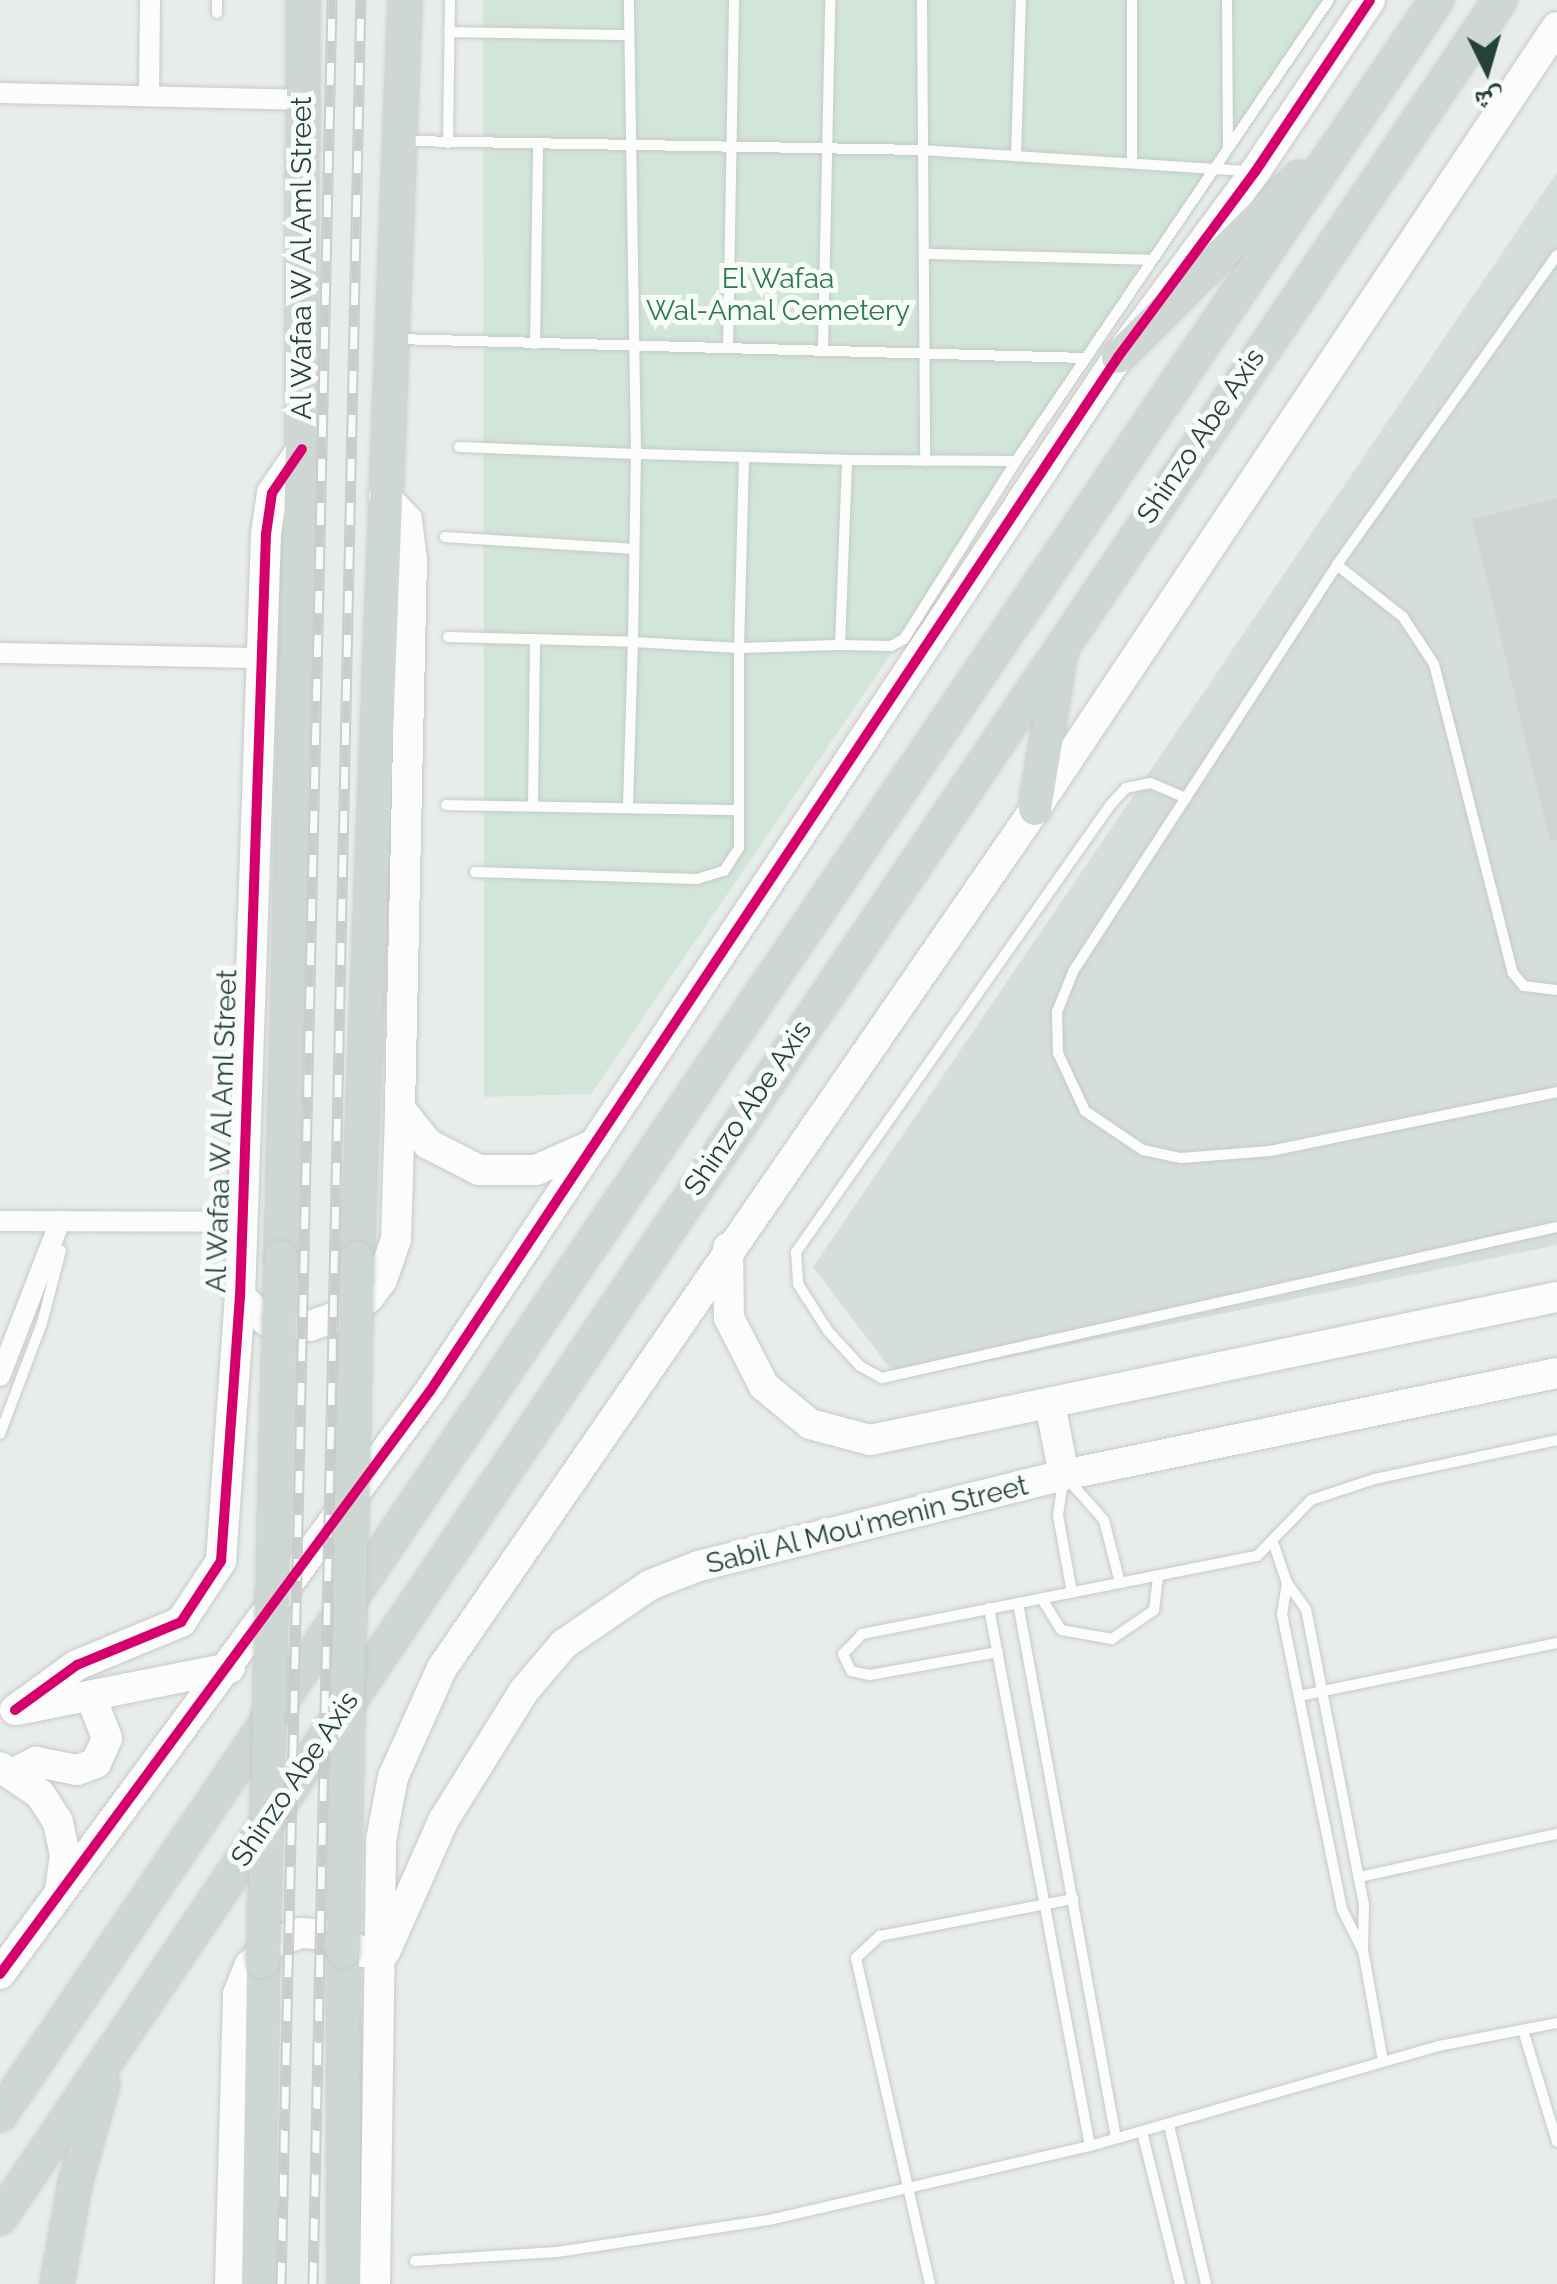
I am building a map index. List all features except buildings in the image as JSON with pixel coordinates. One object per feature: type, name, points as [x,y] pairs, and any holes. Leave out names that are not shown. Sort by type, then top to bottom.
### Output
[{"type":"main road","name":"Al Wafaa W Al Aml Street","points":[[302,448],[303,0]]},
{"type":"main road","points":[[344,2284],[343,1952],[357,1258],[405,0]]},
{"type":"main road","name":"Shinzo Abe Axis","points":[[0,2115],[1437,0]]},
{"type":"main road","name":"Shinzo Abe Axis","points":[[0,2218],[1062,639],[1500,0]]},
{"type":"main road","points":[[1475,37],[1524,0]]},
{"type":"main road","points":[[1102,357],[1352,125]]},
{"type":"main road","points":[[258,2284],[302,448]]},
{"type":"main road","points":[[1035,809],[1062,639]]},
{"type":"main road","points":[[57,2284],[87,2138],[120,2040]]},
{"type":"street","points":[[149,95],[150,0]]},
{"type":"street","points":[[0,1974],[230,1668],[430,1391],[598,1143],[1102,357],[1255,172],[1370,0]]},
{"type":"street","points":[[375,2284],[381,1840],[393,1776],[442,1668],[728,1248],[1035,809],[1557,27]]},
{"type":"street","points":[[0,93],[301,100]]},
{"type":"street","name":"Al Wafaa W Al Aml Street","points":[[7,1712],[77,1665],[181,1622],[205,1594],[228,1525],[240,1297],[258,658],[272,494],[302,448]]},
{"type":"street","points":[[240,1297],[267,1321],[288,1326],[332,1321],[368,1297],[382,1280],[396,1239],[412,538],[407,520],[384,496]]},
{"type":"street","points":[[0,653],[258,658]]},
{"type":"street","points":[[400,1109],[428,1144],[479,1170],[536,1170],[598,1143]]},
{"type":"street","points":[[0,1376],[33,1320],[60,1220]]},
{"type":"street","points":[[0,1221],[240,1222]]},
{"type":"street","points":[[728,1248],[725,1293],[738,1342],[764,1386],[810,1424],[849,1437],[892,1438],[1557,1297]]},
{"type":"street","name":"Sabil Al Mou'menin Street","points":[[378,1969],[468,1775],[524,1691],[605,1612],[699,1566],[1064,1476],[1557,1373]]},
{"type":"street","points":[[1050,1404],[1064,1476]]},
{"type":"street","points":[[7,1712],[230,1668]]},
{"type":"street","points":[[7,1770],[36,1762],[78,1770],[96,1764],[107,1738],[91,1697]]},
{"type":"street","points":[[7,1770],[40,1794],[58,1822],[65,1855],[59,1898]]},
{"type":"street","points":[[230,2284],[238,1994],[250,1965],[272,1943],[301,1932],[332,1935],[360,1949],[378,1969]]},
{"type":"lane","points":[[217,0],[217,13]]},
{"type":"lane","points":[[448,143],[450,0]]},
{"type":"lane","points":[[628,807],[636,454],[629,0]]},
{"type":"lane","points":[[728,347],[734,0]]},
{"type":"lane","points":[[823,348],[824,147],[830,0]]},
{"type":"lane","points":[[922,0],[927,254],[925,461]]},
{"type":"lane","points":[[1016,156],[1021,0]]},
{"type":"lane","points":[[1132,0],[1132,163]]},
{"type":"lane","points":[[1227,0],[1228,148]]},
{"type":"lane","points":[[448,637],[739,648],[890,646],[904,639],[1016,461],[1102,357],[1152,260],[1329,0]]},
{"type":"lane","points":[[449,32],[629,34]]},
{"type":"lane","points":[[400,141],[629,148],[923,150],[1255,172]]},
{"type":"lane","points":[[535,344],[538,145]]},
{"type":"lane","points":[[927,254],[1152,260]]},
{"type":"lane","points":[[1557,254],[1337,565],[1073,972],[1058,1012],[1058,1053],[1067,1082],[1085,1111],[1143,1150],[1219,1160],[1557,1092]]},
{"type":"lane","points":[[390,339],[1102,357]]},
{"type":"lane","points":[[458,447],[744,458],[1016,461]]},
{"type":"lane","points":[[474,872],[711,878],[734,861],[744,458]]},
{"type":"lane","points":[[840,646],[848,460]]},
{"type":"lane","points":[[444,537],[634,549]]},
{"type":"lane","points":[[1337,565],[1403,617],[1434,664],[1513,973],[1524,986],[1557,990]]},
{"type":"lane","points":[[533,806],[535,639]]},
{"type":"lane","points":[[1186,798],[1150,782],[1126,788],[1111,804],[796,1252],[798,1284],[828,1331],[860,1366],[882,1378],[1557,1228]]},
{"type":"lane","points":[[446,806],[738,810]]},
{"type":"lane","points":[[0,1434],[33,1320],[60,1250]]},
{"type":"lane","points":[[998,1652],[870,1676],[851,1671],[843,1654],[862,1634],[1257,1556],[1274,1545],[1290,1516],[1311,1500],[1374,1479],[1557,1440]]},
{"type":"lane","points":[[1064,1476],[1098,1507],[1120,1583]]},
{"type":"lane","points":[[1064,1476],[1058,1516],[1072,1593]]},
{"type":"lane","points":[[1274,1545],[1287,1583],[1306,1609],[1359,1877],[1363,1950],[1382,2061]]},
{"type":"lane","points":[[1042,1598],[1061,1630],[1112,1639],[1154,1610],[1158,1575]]},
{"type":"lane","points":[[1287,1583],[1282,1614],[1342,1909],[1363,1950]]},
{"type":"lane","points":[[1018,1604],[1116,2138]]},
{"type":"lane","points":[[989,1608],[1090,2146]]},
{"type":"lane","points":[[1299,1696],[1557,1643]]},
{"type":"lane","points":[[1359,1877],[1557,1834]]},
{"type":"lane","points":[[930,2284],[856,1958],[880,1936],[1073,1899]]},
{"type":"lane","points":[[415,2261],[698,2233],[1090,2146],[1382,2061],[1557,2022]]},
{"type":"lane","points":[[1523,2030],[1557,2142]]},
{"type":"lane","points":[[1169,2125],[1206,2284]]},
{"type":"lane","points":[[1142,2132],[1180,2284]]},
{"type":"shaded area","points":[[1557,172],[1557,1245],[899,1380],[813,1267]]},
{"type":"green space","name":"El Wafaa Wal-Amal Cemetery","points":[[483,0],[1337,0],[591,1094],[484,1097]]},
{"type":"railway","points":[[281,2284],[332,0]]},
{"type":"railway","points":[[313,2284],[361,0]]},
{"type":"cycle path","points":[[0,1974],[430,1391],[1118,357],[1255,172],[1370,0]]},
{"type":"cycle path","points":[[15,1710],[77,1665],[181,1622],[221,1561],[240,1297],[266,534],[272,493],[302,449]]}]
